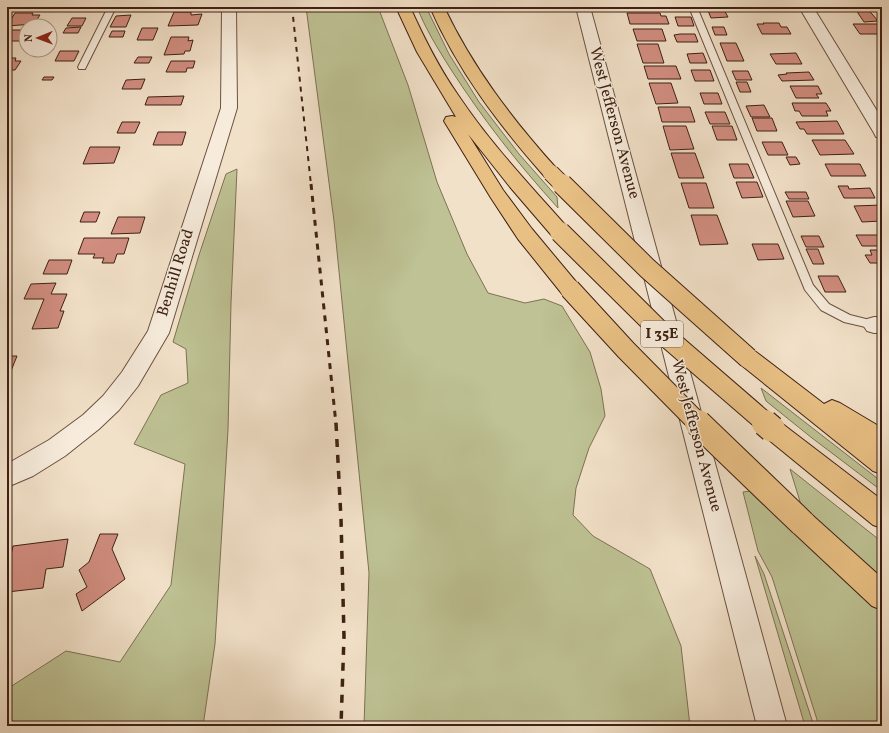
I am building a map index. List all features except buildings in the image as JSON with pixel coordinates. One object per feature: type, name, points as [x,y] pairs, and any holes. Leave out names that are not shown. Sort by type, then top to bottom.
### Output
[{"type":"highway","name":"I 35E","points":[[402,7],[442,84],[474,131],[510,176],[560,232],[644,318],[692,362],[772,429],[882,516]]},
{"type":"highway","name":"I 35E","points":[[437,7],[459,50],[490,98],[551,173],[634,258],[707,324],[882,464]]},
{"type":"highway","points":[[427,57],[448,115],[496,194],[570,289],[612,337],[702,429],[882,596]]},
{"type":"highway","points":[[748,358],[882,441]]},
{"type":"street","name":"Benhill Road","points":[[7,476],[24,468],[57,448],[91,422],[111,403],[130,379],[158,333],[229,108],[229,7]]},
{"type":"street","name":"West Jefferson Avenue","points":[[583,7],[772,726]]},
{"type":"street","points":[[806,7],[882,133]]},
{"type":"lane","points":[[82,67],[112,7]]},
{"type":"lane","points":[[693,7],[809,287],[825,307],[848,319],[878,325]]},
{"type":"green space","points":[[306,7],[378,7],[408,85],[437,182],[467,254],[488,293],[525,303],[544,299],[562,306],[590,352],[601,389],[605,416],[589,448],[576,488],[573,515],[593,536],[650,569],[681,646],[690,726],[364,726],[369,573],[334,221]]},
{"type":"green space","points":[[417,7],[426,7],[449,54],[479,102],[519,154],[557,197],[558,208],[515,158],[475,105],[436,46]]},
{"type":"green space","points":[[237,169],[231,303],[228,430],[215,644],[203,726],[7,726],[7,689],[66,651],[120,662],[171,585],[185,464],[134,444],[161,395],[188,383],[186,349],[173,342],[199,255],[226,174]]},
{"type":"green space","points":[[761,388],[882,482],[882,491],[766,401]]},
{"type":"green space","points":[[790,469],[882,542],[882,578],[802,508]]},
{"type":"green space","points":[[750,491],[882,612],[882,726],[819,726],[772,577],[758,551],[743,492]]},
{"type":"green space","points":[[755,556],[764,574],[814,726],[805,726]]},
{"type":"railway","points":[[292,7],[311,185]]},
{"type":"railway","points":[[311,184],[336,424]]},
{"type":"railway","points":[[336,423],[341,519],[344,636],[341,726]]}]
